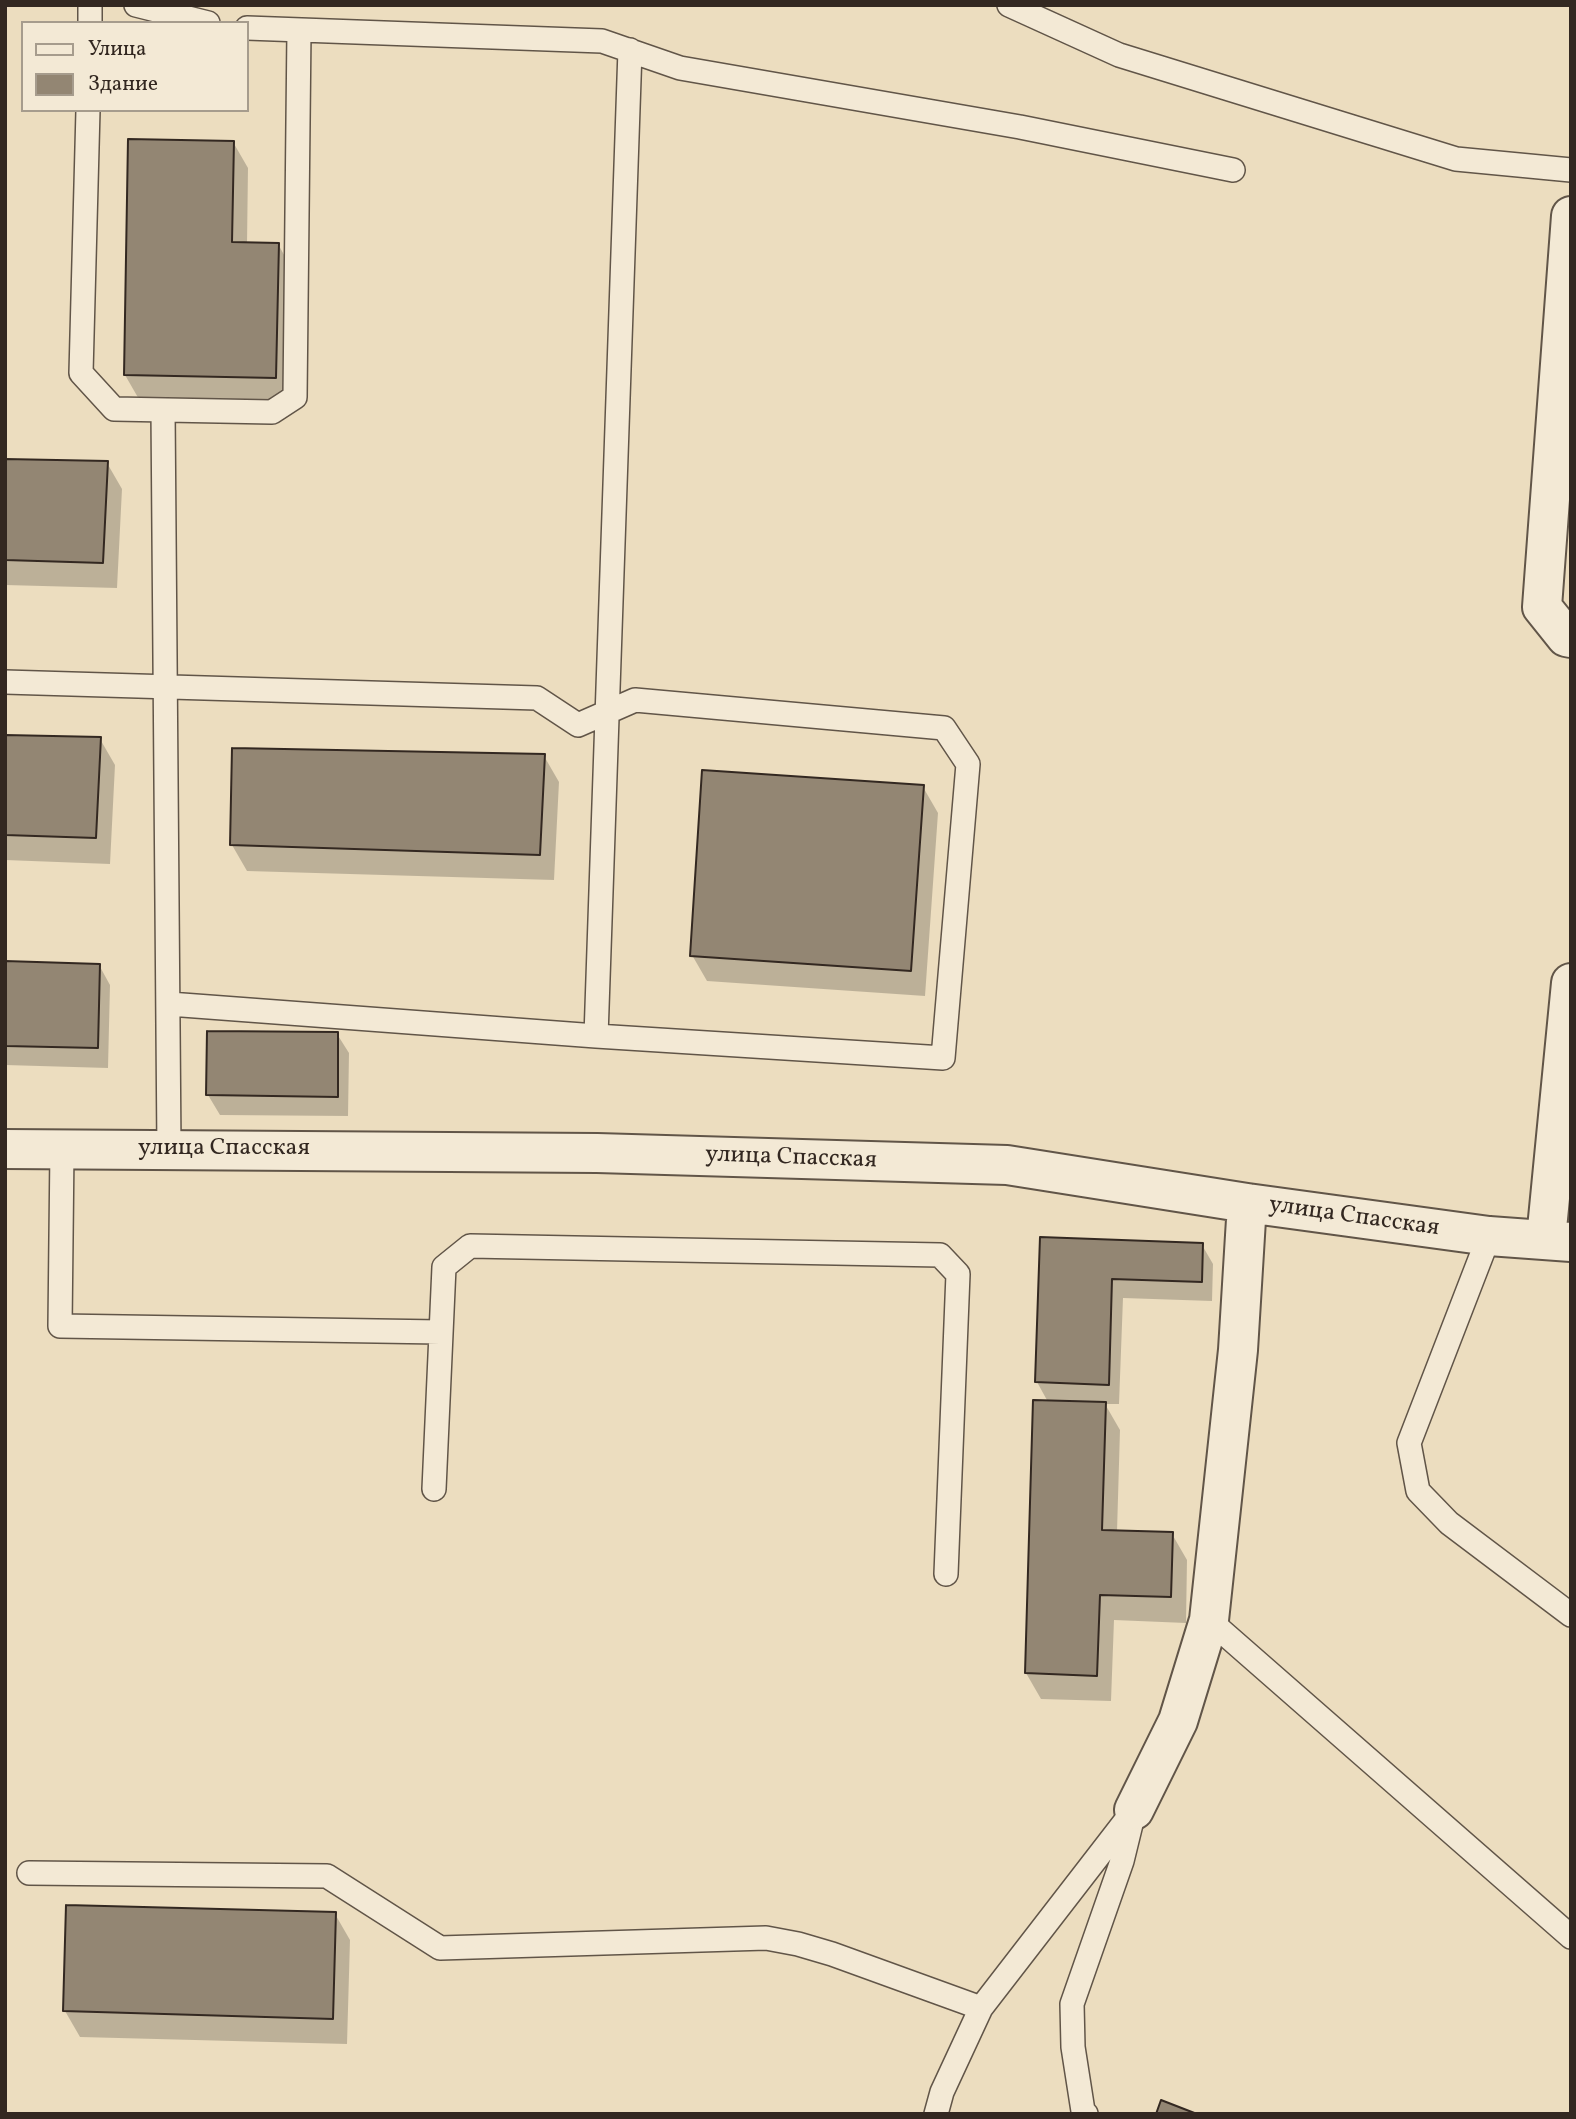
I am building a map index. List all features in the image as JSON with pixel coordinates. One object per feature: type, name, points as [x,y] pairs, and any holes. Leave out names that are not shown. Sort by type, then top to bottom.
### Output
[{"type":"street","points":[[1571,216],[1561,491],[1542,607],[1566,637],[1571,638]]},
{"type":"street","points":[[1558,1241],[1571,983]]},
{"type":"street","name":"улица Спасская","points":[[5,1149],[597,1153],[1007,1165],[1247,1203],[1489,1236],[1558,1241]]},
{"type":"street","points":[[1134,1810],[1178,1721],[1209,1620],[1238,1350],[1247,1203]]},
{"type":"lane","points":[[136,5],[200,21]]},
{"type":"lane","points":[[1009,5],[1119,55],[1456,159],[1571,170]]},
{"type":"lane","points":[[248,28],[602,41],[680,68],[1020,127],[1233,170]]},
{"type":"lane","points":[[88,112],[81,373],[114,409],[272,412],[295,397],[299,30]]},
{"type":"lane","points":[[596,1037],[629,50]]},
{"type":"lane","points":[[163,410],[169,1150]]},
{"type":"lane","points":[[5,682],[537,698],[578,725],[635,700],[944,728],[968,764],[943,1058],[596,1037],[169,1004]]},
{"type":"lane","points":[[62,1149],[60,1326],[440,1332]]},
{"type":"lane","points":[[1489,1236],[1409,1443],[1418,1491],[1449,1523],[1571,1615]]},
{"type":"lane","points":[[434,1489],[444,1267],[470,1245],[940,1255],[958,1274],[946,1574]]},
{"type":"lane","points":[[1209,1620],[1571,1937]]},
{"type":"lane","points":[[936,2114],[942,2092],[981,2008],[1134,1810]]},
{"type":"lane","points":[[1083,2113],[1073,2047],[1072,2004],[1122,1861],[1134,1810]]},
{"type":"lane","points":[[29,1872],[327,1876],[440,1948],[766,1938],[832,1954],[981,2008]]},
{"type":"building","points":[[128,139],[234,141],[232,242],[279,243],[276,378],[124,375]]},
{"type":"building","points":[[5,459],[108,461],[103,563],[5,560]]},
{"type":"building","points":[[5,735],[101,737],[96,838],[5,835]]},
{"type":"building","points":[[232,748],[545,754],[540,855],[230,845]]},
{"type":"building","points":[[702,770],[924,785],[911,971],[690,956]]},
{"type":"building","points":[[5,961],[100,964],[98,1048],[5,1046]]},
{"type":"building","points":[[207,1031],[338,1032],[338,1097],[206,1095]]},
{"type":"building","points":[[1040,1237],[1203,1243],[1202,1282],[1112,1279],[1109,1385],[1035,1382]]},
{"type":"building","points":[[1033,1400],[1106,1402],[1102,1530],[1173,1532],[1171,1597],[1100,1595],[1097,1676],[1025,1673]]},
{"type":"building","points":[[66,1905],[336,1912],[333,2019],[63,2011]]},
{"type":"building","points":[[1161,2100],[1197,2114],[1156,2114]]}]
